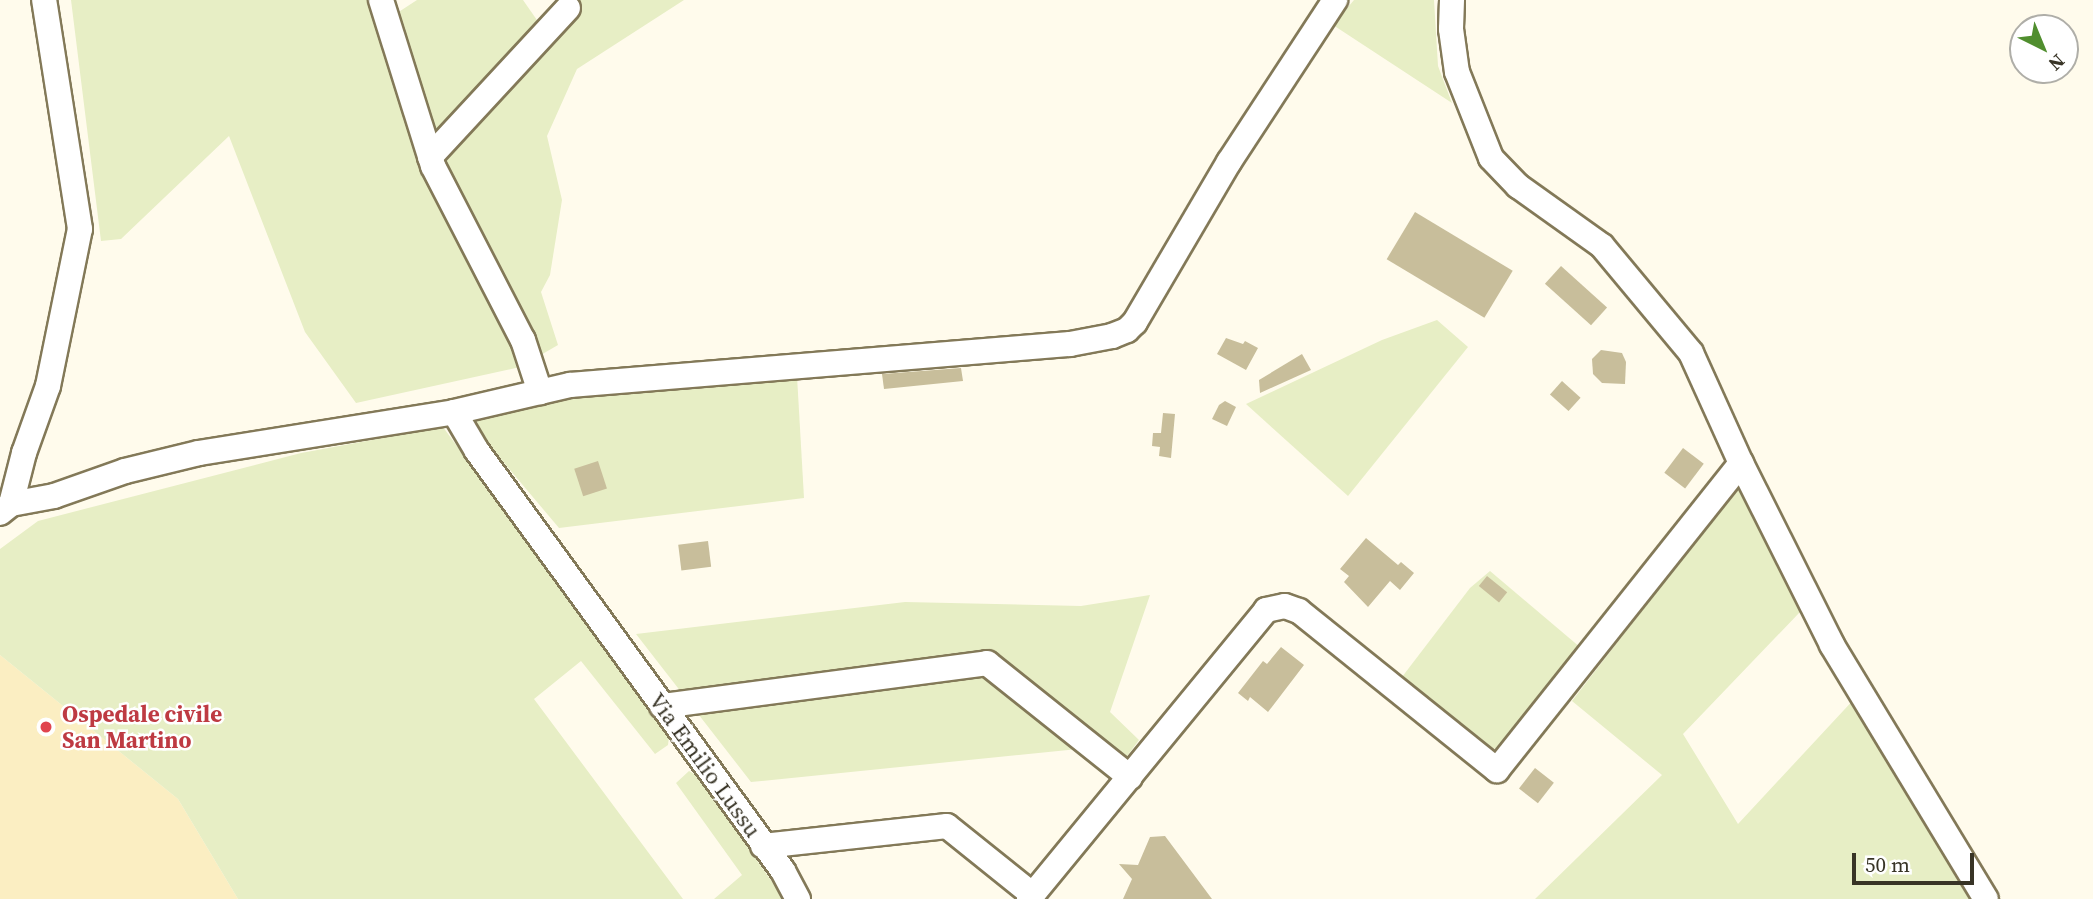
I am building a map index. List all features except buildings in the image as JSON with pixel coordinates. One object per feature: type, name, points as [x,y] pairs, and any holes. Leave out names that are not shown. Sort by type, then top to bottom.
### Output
[{"type":"street","points":[[6,508],[48,386],[80,229],[44,0]]},
{"type":"street","points":[[381,0],[430,157],[523,340],[540,392]]},
{"type":"street","points":[[6,508],[54,496],[125,471],[199,453],[454,412],[570,385],[1070,344],[1125,331],[1135,322],[1229,162],[1335,0]]},
{"type":"street","points":[[1452,0],[1451,29],[1457,72],[1491,158],[1518,186],[1602,246],[1690,353],[1741,463],[1832,645],[1986,899]]},
{"type":"street","points":[[430,157],[568,8]]},
{"type":"street","name":"Via Emilio Lussu","points":[[454,412],[477,451],[783,871],[798,899]]},
{"type":"street","points":[[763,846],[947,826],[1031,897],[1266,610],[1285,606],[1299,611],[1497,770],[1741,463]]},
{"type":"street","points":[[662,706],[987,663],[1129,776]]},
{"type":"shaded area","name":"Ospedale civile San Martino","points":[[0,655],[178,799],[238,899],[0,899]]},
{"type":"green space","points":[[71,0],[388,0],[394,15],[417,0],[523,0],[539,23],[572,0],[684,0],[577,69],[547,136],[562,200],[550,275],[541,292],[558,345],[520,367],[356,403],[305,332],[229,136],[121,239],[101,241]]},
{"type":"green space","points":[[1354,0],[1434,0],[1438,66],[1452,103],[1333,25]]},
{"type":"green space","points":[[1437,320],[1468,347],[1348,496],[1246,404],[1382,340]]},
{"type":"green space","points":[[797,376],[804,498],[559,528],[478,432],[477,420],[484,411],[569,395]]},
{"type":"green space","points":[[443,427],[669,737],[668,745],[655,754],[581,661],[534,699],[683,899],[238,899],[178,799],[0,655],[0,549],[38,521],[301,453]]},
{"type":"green space","points":[[1743,480],[1800,612],[1683,734],[1738,824],[1857,696],[1974,899],[1535,899],[1662,775],[1572,701]]},
{"type":"green space","points":[[1490,571],[1581,648],[1501,747],[1493,749],[1402,677],[1470,588]]},
{"type":"green space","points":[[1150,595],[1110,712],[1139,740],[1116,771],[1088,748],[751,782],[636,634],[905,602],[1081,606]]},
{"type":"green space","points":[[689,771],[698,776],[784,899],[714,899],[742,875],[676,783]]},
{"type":"place","name":"Ospedale civile San Martino","points":[[46,727]]}]
